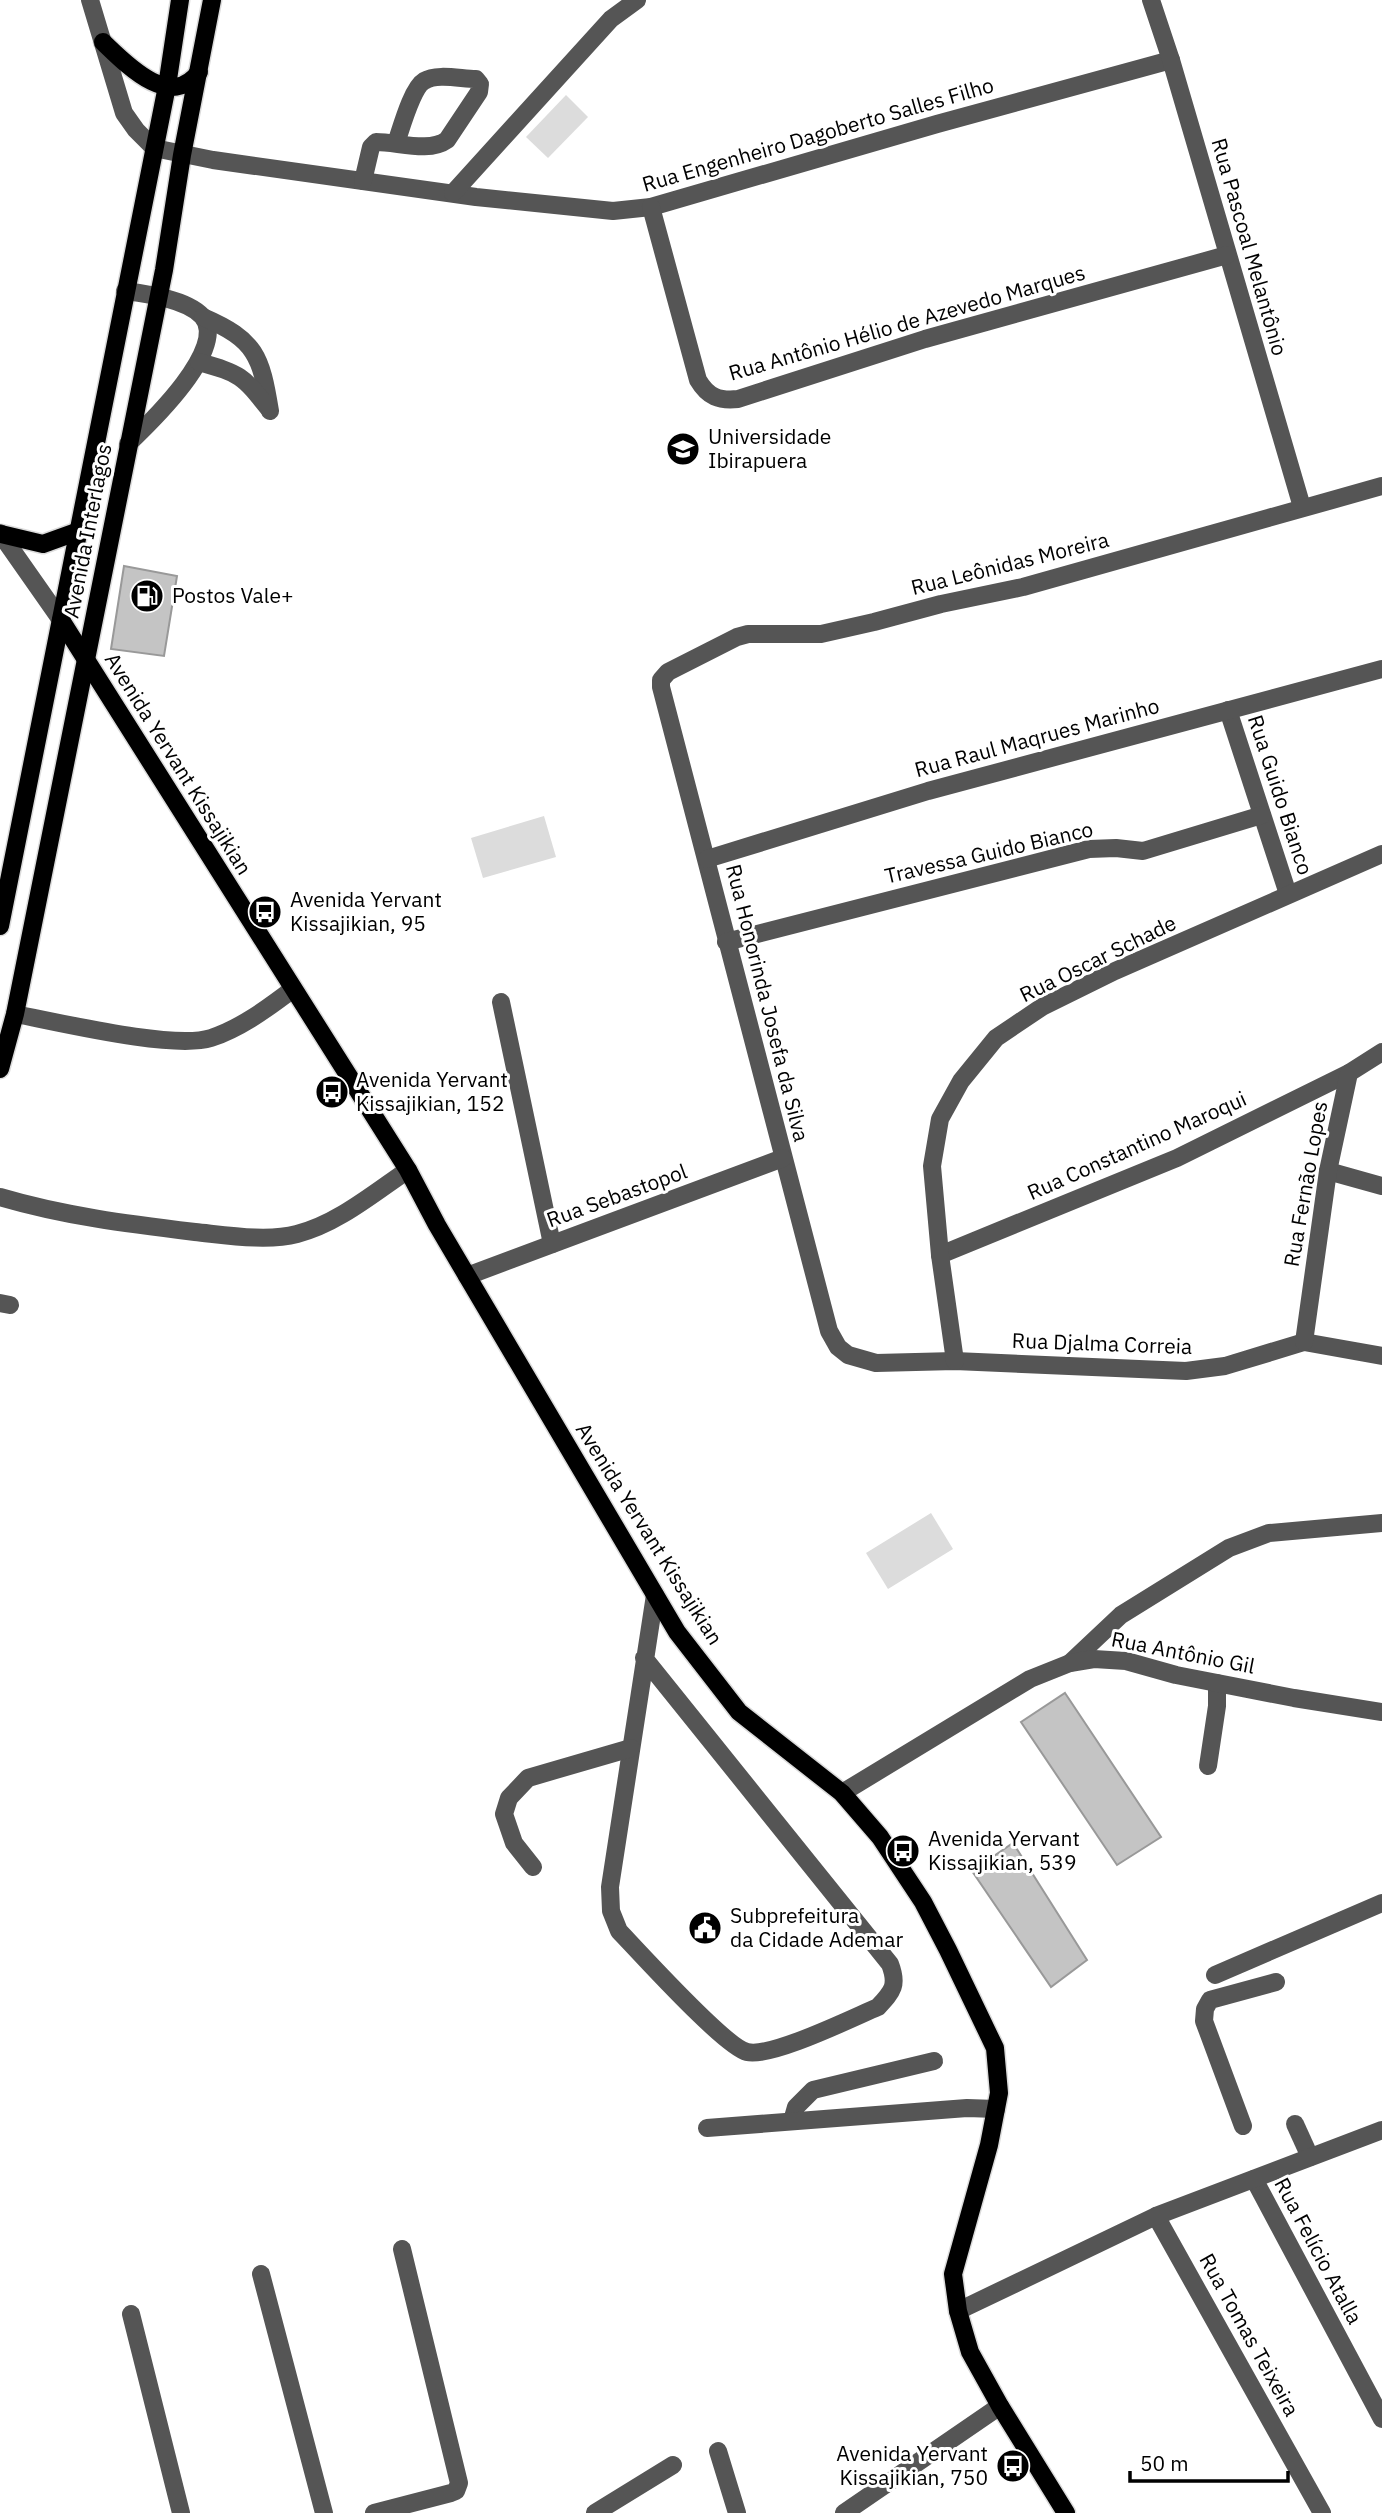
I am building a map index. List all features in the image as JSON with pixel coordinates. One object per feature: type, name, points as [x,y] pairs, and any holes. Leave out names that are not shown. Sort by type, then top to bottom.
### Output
[{"type":"main road","name":"Avenida Interlagos","points":[[0,926],[167,86],[180,0]]},
{"type":"main road","name":"Avenida Interlagos","points":[[0,1069],[15,1014],[158,296],[181,155],[212,0]]},
{"type":"main road","points":[[103,42],[141,76],[153,82],[167,86],[186,83],[193,80],[199,72]]},
{"type":"main road","points":[[0,533],[43,544],[79,531]]},
{"type":"main road","name":"Avenida Yervant Kissajikian","points":[[61,620],[408,1170],[467,1276],[677,1632],[739,1712],[842,1793],[880,1837],[923,1902],[995,2048],[999,2093],[989,2145],[953,2274],[958,2311],[970,2352],[1066,2513]]},
{"type":"street","points":[[90,0],[124,113],[154,148]]},
{"type":"street","points":[[453,193],[611,19],[637,0]]},
{"type":"street","name":"Rua Pascoal Melantônio","points":[[1151,0],[1302,507]]},
{"type":"street","name":"Rua Engenheiro Dagoberto Salles Filho","points":[[154,148],[181,155],[363,181],[613,211],[651,207],[1171,60]]},
{"type":"street","points":[[363,181],[371,147],[376,142],[396,143],[439,145],[447,140],[479,92],[480,84],[475,79],[434,78],[423,81],[416,91],[396,143]]},
{"type":"street","name":"Rua Antônio Hélio de Azevedo Marques","points":[[651,207],[698,380],[704,391],[714,398],[725,400],[738,399],[925,339],[1227,255]]},
{"type":"street","points":[[125,291],[158,296],[178,303],[230,329],[244,340],[261,367],[270,411],[243,378],[234,372],[199,362]]},
{"type":"street","points":[[128,444],[154,419],[199,362],[208,341],[208,330],[203,317]]},
{"type":"street","name":"Rua Leônidas Moreira","points":[[661,687],[668,672],[737,637],[748,634],[821,634],[874,622],[941,604],[1023,587],[1382,486]]},
{"type":"street","points":[[0,533],[61,620]]},
{"type":"street","name":"Rua Raul Maqrues Marinho","points":[[707,859],[928,791],[1382,670]]},
{"type":"street","name":"Rua Honorinda Josefa da Silva","points":[[661,687],[829,1331]]},
{"type":"street","name":"Rua Guido Bianco","points":[[1228,710],[1288,894]]},
{"type":"street","name":"Travessa Guido Bianco","points":[[726,942],[1089,849],[1143,851],[1262,815]]},
{"type":"street","name":"Rua Oscar Schade","points":[[955,1361],[940,1255],[932,1166],[940,1119],[961,1081],[996,1038],[1042,1007],[1382,854]]},
{"type":"street","points":[[15,1014],[126,1034],[197,1041],[212,1038],[239,1025],[293,989]]},
{"type":"street","points":[[501,1002],[552,1244]]},
{"type":"street","points":[[1349,1073],[1382,1052]]},
{"type":"street","name":"Rua Constantino Maroqui","points":[[940,1255],[1177,1158],[1349,1073]]},
{"type":"street","name":"Rua Fernão Lopes","points":[[1304,1342],[1328,1171],[1349,1073]]},
{"type":"street","name":"Rua Sebastopol","points":[[467,1276],[783,1158]]},
{"type":"street","points":[[0,1197],[30,1206],[118,1223],[229,1236],[294,1235],[313,1229],[346,1211],[408,1170]]},
{"type":"street","points":[[1328,1171],[1382,1186]]},
{"type":"street","name":"Rua Djalma Correia","points":[[829,1331],[838,1347],[859,1360],[876,1363],[955,1361],[1186,1371],[1225,1366],[1304,1342],[1382,1356]]},
{"type":"street","points":[[1070,1663],[1121,1615],[1229,1548],[1269,1533],[1382,1523]]},
{"type":"street","points":[[645,1658],[890,1964],[895,1979],[891,1993],[878,2007],[770,2052],[747,2052],[725,2039],[619,1931],[611,1911],[610,1887],[631,1748],[645,1658],[655,1595]]},
{"type":"street","name":"Rua Antônio Gil","points":[[842,1793],[1030,1679],[1070,1663],[1094,1658],[1125,1661],[1217,1683],[1382,1712]]},
{"type":"street","points":[[1208,1766],[1217,1706],[1217,1683]]},
{"type":"street","points":[[533,1867],[514,1843],[504,1814],[509,1798],[528,1778],[631,1748]]},
{"type":"street","points":[[1215,1975],[1382,1903]]},
{"type":"street","points":[[1243,2126],[1204,2021],[1205,2009],[1210,2000],[1276,1982]]},
{"type":"street","points":[[792,2121],[796,2107],[813,2090],[934,2061]]},
{"type":"street","points":[[708,2128],[967,2108],[996,2109]]},
{"type":"street","points":[[1295,2124],[1310,2157]]},
{"type":"street","points":[[958,2311],[1156,2216],[1382,2130]]},
{"type":"street","name":"Rua Felício Atalla","points":[[1254,2179],[1382,2419]]},
{"type":"street","name":"Rua Tomas Teixeira","points":[[1156,2216],[1322,2513]]},
{"type":"street","points":[[374,2513],[451,2493],[456,2491],[459,2483],[402,2249]]},
{"type":"street","points":[[261,2274],[324,2513]]},
{"type":"street","points":[[131,2314],[181,2513]]},
{"type":"street","points":[[844,2513],[1000,2406]]},
{"type":"street","points":[[718,2451],[737,2513]]},
{"type":"street","points":[[595,2513],[673,2465]]},
{"type":"shaded area","points":[[566,95],[588,117],[548,158],[526,137]]},
{"type":"shaded area","points":[[544,816],[556,857],[483,878],[471,838]]},
{"type":"shaded area","points":[[931,1513],[953,1549],[888,1589],[866,1553]]},
{"type":"building","name":"Postos Vale+","points":[[124,566],[177,576],[164,656],[111,649]]},
{"type":"building","points":[[1065,1693],[1161,1837],[1117,1865],[1021,1722]]},
{"type":"building","points":[[1013,1843],[1087,1960],[1051,1987],[972,1871]]},
{"type":"place","name":"Universidade Ibirapuera","points":[[683,449]]},
{"type":"place","name":"Postos Vale+","points":[[147,596]]},
{"type":"place","name":"Avenida Yervant Kissajikian, 95","points":[[265,912]]},
{"type":"place","name":"Avenida Yervant Kissajikian, 152","points":[[332,1092]]},
{"type":"place","name":"Avenida Yervant Kissajikian, 539","points":[[903,1851]]},
{"type":"place","name":"Subprefeitura da Cidade Ademar","points":[[705,1928]]},
{"type":"place","name":"Avenida Yervant Kissajikian, 750","points":[[1013,2466]]}]
